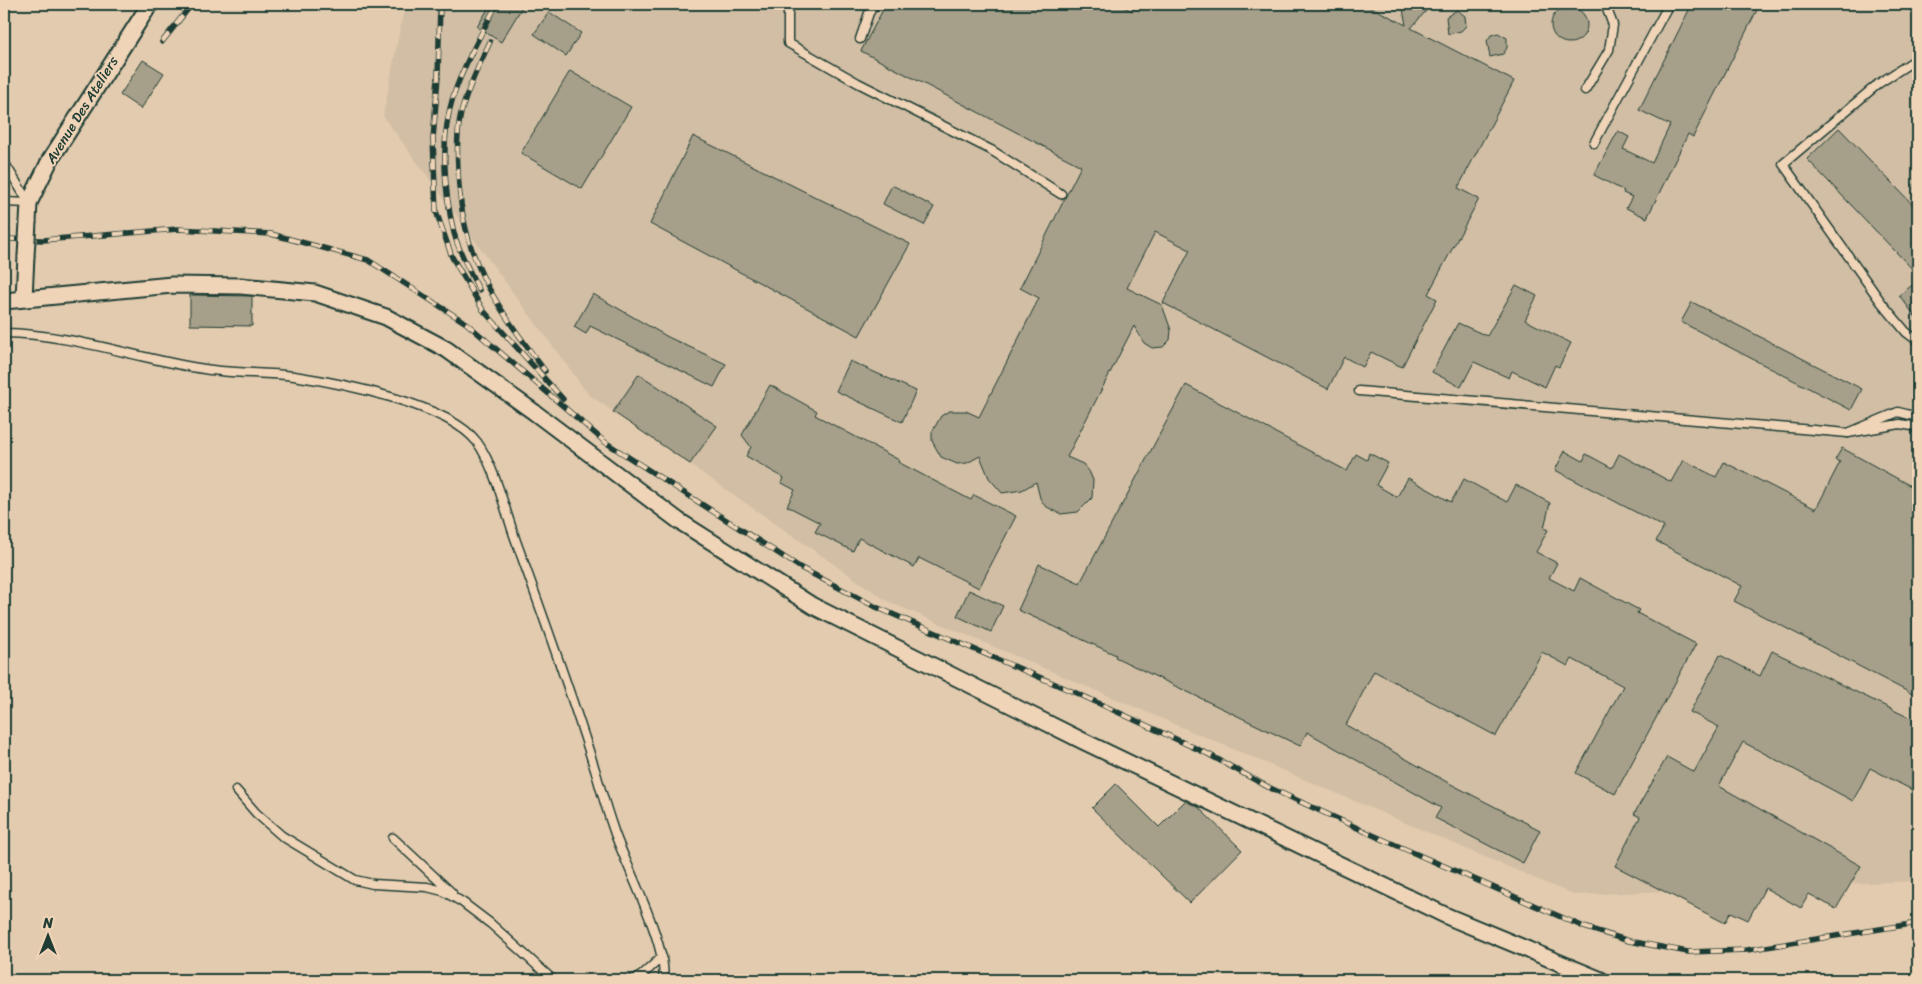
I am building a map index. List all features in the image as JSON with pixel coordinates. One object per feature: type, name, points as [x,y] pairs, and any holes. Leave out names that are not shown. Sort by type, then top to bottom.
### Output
[{"type":"street","name":"Avenue Des Ateliers","points":[[24,298],[29,203],[50,160],[150,4]]},
{"type":"street","points":[[4,301],[172,285],[240,286],[316,293],[386,317],[446,349],[679,522],[813,606],[1083,741],[1449,917],[1601,980]]},
{"type":"lane","points":[[788,4],[788,43],[858,83],[991,150],[1061,194]]},
{"type":"lane","points":[[860,40],[869,13],[875,4]]},
{"type":"lane","points":[[1585,90],[1608,50],[1613,25],[1605,4]]},
{"type":"lane","points":[[1594,143],[1669,4]]},
{"type":"lane","points":[[1918,58],[1878,84],[1783,164],[1882,302],[1906,332],[1918,341]]},
{"type":"lane","points":[[4,162],[29,203]]},
{"type":"lane","points":[[4,202],[29,203]]},
{"type":"lane","points":[[4,333],[40,335],[76,341],[199,369],[291,376],[329,382],[414,406],[440,415],[462,427],[477,442],[490,467],[574,702],[615,834],[662,957],[663,980]]},
{"type":"lane","points":[[1359,391],[1848,432],[1900,424],[1918,427]]},
{"type":"lane","points":[[1848,432],[1898,412],[1918,417]]},
{"type":"lane","points":[[236,790],[282,836],[355,880],[373,884],[427,887],[443,891],[462,902]]},
{"type":"lane","points":[[393,838],[462,902],[491,924],[553,980]]},
{"type":"lane","points":[[631,980],[641,976],[662,957]]},
{"type":"shaded area","points":[[405,4],[1918,4],[1918,881],[1574,895],[887,601],[588,394],[383,116]]},
{"type":"building","points":[[491,4],[524,4],[501,42],[477,27]]},
{"type":"building","points":[[886,4],[1118,4],[1132,11],[1136,4],[1365,4],[1406,25],[1402,4],[1432,4],[1411,28],[1514,81],[1458,188],[1479,199],[1428,294],[1437,299],[1402,367],[1371,352],[1363,367],[1344,357],[1328,389],[1163,303],[1190,250],[1155,232],[1127,288],[1162,305],[1171,330],[1170,340],[1163,347],[1152,348],[1144,343],[1134,326],[1067,457],[1083,464],[1089,471],[1093,480],[1092,498],[1078,512],[1061,514],[1045,506],[1040,498],[1036,482],[1022,490],[1002,493],[989,478],[980,456],[967,463],[957,464],[941,457],[932,441],[932,432],[941,416],[949,411],[966,411],[979,417],[1039,298],[1020,288],[1081,166],[861,51]]},
{"type":"building","points":[[1692,4],[1760,4],[1693,137],[1688,134],[1647,218],[1626,208],[1632,197],[1594,175],[1618,131],[1629,137],[1623,149],[1652,163],[1670,125],[1639,110]]},
{"type":"building","points":[[1569,7],[1582,12],[1587,25],[1582,38],[1569,43],[1556,38],[1551,25],[1556,12]]},
{"type":"building","points":[[1457,10],[1465,16],[1466,26],[1461,31],[1448,34],[1446,17]]},
{"type":"building","points":[[549,12],[581,33],[566,56],[534,34]]},
{"type":"building","points":[[1498,33],[1507,38],[1507,48],[1503,54],[1490,57],[1487,41],[1491,35]]},
{"type":"building","points":[[143,60],[164,73],[141,109],[120,95]]},
{"type":"building","points":[[570,71],[631,107],[582,189],[521,153]]},
{"type":"building","points":[[1839,128],[1918,210],[1918,275],[1807,159]]},
{"type":"building","points":[[693,136],[910,244],[859,336],[650,224]]},
{"type":"building","points":[[892,185],[934,207],[924,225],[883,204]]},
{"type":"building","points":[[1918,281],[1918,320],[1899,295]]},
{"type":"building","points":[[1516,285],[1537,296],[1525,320],[1571,343],[1559,367],[1555,365],[1545,387],[1512,371],[1509,378],[1474,362],[1461,387],[1432,372],[1458,323],[1487,336]]},
{"type":"building","points":[[593,294],[668,337],[726,364],[714,387],[590,326],[586,334],[574,327]]},
{"type":"building","points":[[190,295],[252,296],[252,326],[190,325]]},
{"type":"building","points":[[1692,302],[1862,389],[1851,410],[1681,322]]},
{"type":"building","points":[[850,361],[916,391],[902,422],[836,391]]},
{"type":"building","points":[[639,374],[717,426],[690,464],[613,412]]},
{"type":"building","points":[[770,385],[817,411],[815,415],[899,460],[898,462],[971,500],[974,495],[1016,516],[979,588],[919,558],[914,567],[859,538],[853,551],[815,532],[820,523],[787,506],[795,490],[782,483],[784,478],[746,456],[751,447],[742,435]]},
{"type":"building","points":[[1186,385],[1347,471],[1356,454],[1367,460],[1369,453],[1388,463],[1376,485],[1397,497],[1408,478],[1451,502],[1464,479],[1507,502],[1516,485],[1550,503],[1544,528],[1548,530],[1536,552],[1557,563],[1549,578],[1574,591],[1580,578],[1639,610],[1637,613],[1696,644],[1615,794],[1576,773],[1623,686],[1572,659],[1568,666],[1542,652],[1496,736],[1374,671],[1346,725],[1445,781],[1540,830],[1523,863],[1435,818],[1441,808],[1307,732],[1300,746],[1115,657],[1116,655],[1018,610],[1039,564],[1080,583]]},
{"type":"building","points":[[1842,448],[1918,490],[1911,508],[1918,511],[1918,697],[1734,601],[1742,586],[1656,541],[1664,527],[1555,470],[1565,451],[1583,461],[1586,454],[1612,468],[1619,454],[1671,482],[1683,460],[1716,477],[1724,462],[1816,509],[1840,462],[1835,460]]},
{"type":"building","points":[[969,590],[1003,606],[991,632],[957,616]]},
{"type":"building","points":[[1772,651],[1918,722],[1918,793],[1870,768],[1853,801],[1743,742],[1719,786],[1861,866],[1836,909],[1809,894],[1801,908],[1765,888],[1748,920],[1731,912],[1725,923],[1615,866],[1640,817],[1634,814],[1667,757],[1694,772],[1719,727],[1690,712],[1720,655],[1760,676]]},
{"type":"building","points":[[1116,784],[1159,827],[1185,801],[1198,807],[1242,850],[1190,903],[1092,808]]},
{"type":"railway","points":[[162,42],[192,4]]},
{"type":"railway","points":[[440,4],[438,77],[433,139],[436,211],[452,257],[483,310],[563,399]]},
{"type":"railway","points":[[479,290],[462,255],[454,233],[446,183],[446,130],[457,85],[473,49],[497,4]]},
{"type":"railway","points":[[490,42],[470,86],[460,120],[457,155],[461,201],[473,254],[484,278],[510,323],[545,371]]},
{"type":"railway","points":[[4,239],[43,240],[178,229],[271,234],[368,260],[466,323],[605,442],[801,568],[876,607],[1083,696],[1208,754],[1268,787],[1584,927],[1629,941],[1688,952],[1747,950],[1918,923]]}]
